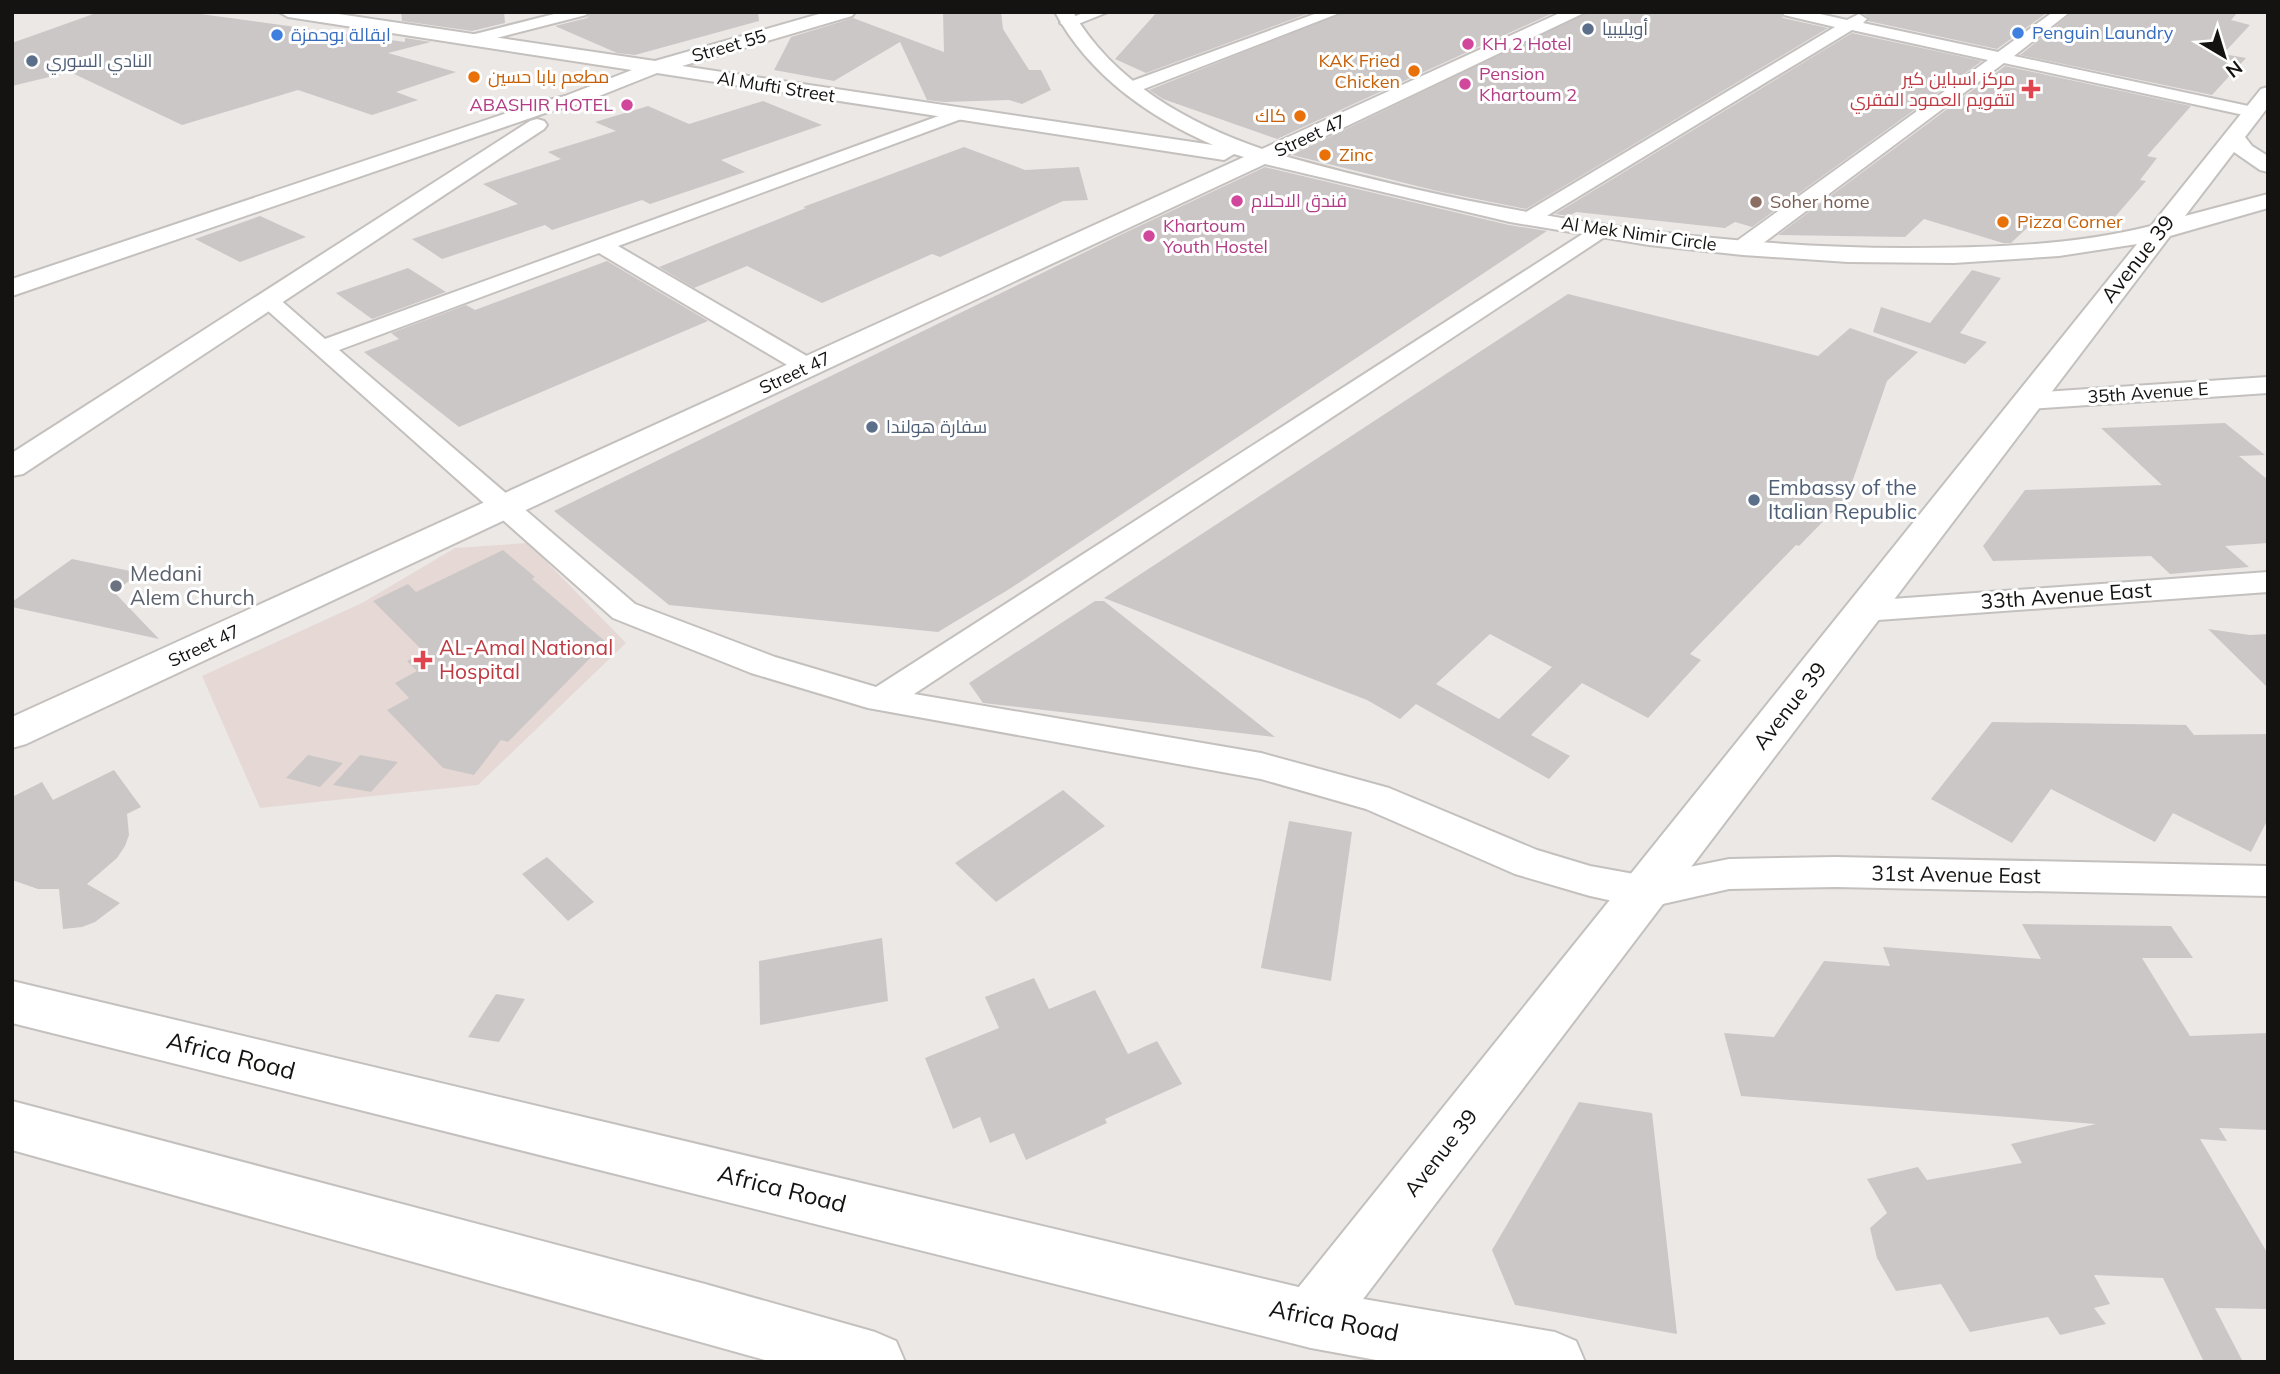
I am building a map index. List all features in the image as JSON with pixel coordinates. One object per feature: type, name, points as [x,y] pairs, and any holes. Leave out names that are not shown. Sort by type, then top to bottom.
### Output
[{"type":"main road","name":"Al Mufti Street","points":[[288,12],[958,114],[1264,157]]},
{"type":"main road","name":"Street 55","points":[[559,106],[653,68],[846,12]]},
{"type":"main road","name":"Street 47","points":[[12,734],[1577,12]]},
{"type":"main road","name":"Al Mek Nimir Circle","points":[[1066,18],[1086,48],[1129,88],[1163,111],[1264,157],[1434,200],[1528,219],[1742,248],[1978,254],[2093,244],[2160,231],[2268,201]]},
{"type":"main road","points":[[12,288],[559,106]]},
{"type":"main road","points":[[12,467],[269,302],[559,106]]},
{"type":"main road","points":[[2258,106],[2244,151],[2268,165]]},
{"type":"main road","name":"Avenue 39","points":[[1311,1319],[2258,106]]},
{"type":"main road","name":"Africa Road","points":[[12,1002],[1311,1319],[1555,1362]]},
{"type":"main road","points":[[12,1125],[679,1305],[875,1362]]},
{"type":"street","points":[[320,17],[340,12]]},
{"type":"street","points":[[469,40],[581,12]]},
{"type":"street","points":[[1066,18],[1101,12]]},
{"type":"street","points":[[1129,88],[1335,12]]},
{"type":"street","points":[[1789,12],[2000,58],[2258,106]]},
{"type":"street","points":[[1528,219],[1870,12]]},
{"type":"street","points":[[1742,248],[2063,12]]},
{"type":"street","points":[[322,348],[958,114]]},
{"type":"street","points":[[880,700],[1602,230]]},
{"type":"street","points":[[602,246],[807,367]]},
{"type":"street","points":[[269,302],[624,611],[763,665],[880,700],[1273,769],[1376,798],[1528,863],[1590,881],[1646,891]]},
{"type":"street","name":"35th Avenue E","points":[[2028,401],[2268,384]]},
{"type":"street","name":"33th Avenue East","points":[[1864,611],[2268,582]]},
{"type":"street","name":"31st Avenue East","points":[[1646,891],[1729,874],[1823,873],[2268,881]]},
{"type":"shaded area","name":"AL-Amal National Hospital","points":[[528,543],[626,643],[478,785],[260,808],[202,676],[362,603],[455,548]]},
{"type":"building","points":[[99,12],[186,12],[405,42],[405,38],[431,42],[388,53],[456,72],[396,92],[418,100],[372,115],[298,90],[182,125],[70,72],[12,86],[12,43]]},
{"type":"building","points":[[401,12],[504,12],[505,23],[472,31],[402,21]]},
{"type":"building","points":[[590,12],[758,12],[759,21],[635,55],[617,53],[555,26],[587,18]]},
{"type":"building","points":[[943,12],[1001,12],[1003,29],[1029,70],[1041,70],[1051,90],[1022,104],[1009,100],[927,100],[900,42],[834,81],[774,70],[791,37],[853,18],[944,52]]},
{"type":"building","points":[[1157,12],[1312,12],[1146,73],[1115,59]]},
{"type":"building","points":[[1344,12],[1555,12],[1277,139],[1163,99],[1149,90]]},
{"type":"building","points":[[1588,12],[1780,12],[1783,18],[1828,28],[1526,209],[1437,191],[1292,155]]},
{"type":"building","points":[[1861,12],[2048,12],[1997,49],[1868,21],[1868,17]]},
{"type":"building","points":[[2073,12],[2238,12],[2231,20],[2250,25],[2223,54],[2246,58],[2212,95],[2020,55]]},
{"type":"building","points":[[1852,33],[1982,61],[1752,227],[1735,222],[1725,228],[1576,212],[1569,216],[1555,214]]},
{"type":"building","points":[[2005,66],[2191,106],[2147,156],[2157,158],[2140,180],[2146,181],[2114,218],[2104,223],[2072,226],[2049,220],[2040,228],[2027,228],[2011,243],[2003,243],[1924,219],[1905,237],[1778,235]]},
{"type":"building","points":[[763,101],[822,125],[721,160],[745,172],[650,204],[642,200],[552,230],[545,225],[442,259],[412,239],[518,204],[483,184],[561,159],[548,152],[616,131],[595,122],[648,106],[689,124]]},
{"type":"building","points":[[964,147],[1025,170],[1079,167],[1088,200],[1063,201],[940,257],[932,254],[822,303],[747,266],[694,288],[659,267],[806,208],[803,207]]},
{"type":"building","points":[[1265,167],[1509,225],[1547,231],[1011,588],[938,632],[669,605],[554,511],[1118,236]]},
{"type":"building","points":[[260,216],[306,237],[240,262],[195,239]]},
{"type":"building","points":[[607,261],[708,321],[459,427],[364,352],[399,339],[391,333],[466,305],[475,310]]},
{"type":"building","points":[[408,268],[446,292],[372,319],[336,293]]},
{"type":"building","points":[[1972,270],[2001,278],[1960,333],[1987,342],[1965,364],[1873,332],[1881,307],[1930,323]]},
{"type":"building","points":[[1568,294],[1818,356],[1850,328],[1918,352],[1887,381],[1847,497],[1799,546],[1796,545],[1690,654],[1701,660],[1648,718],[1582,683],[1531,735],[1570,756],[1549,779],[1416,704],[1400,719],[1367,700],[1104,598]],"holes":[[[1490,634],[1552,667],[1499,719],[1436,684]]]},
{"type":"building","points":[[2225,423],[2265,455],[2239,456],[2268,480],[2268,543],[2225,546],[2249,567],[2170,574],[2151,556],[1993,561],[1983,546],[2025,490],[2162,485],[2101,428]]},
{"type":"building","points":[[503,550],[535,577],[532,579],[606,642],[508,742],[501,740],[474,775],[443,768],[387,710],[409,698],[395,683],[417,671],[407,661],[424,652],[373,601],[408,584],[416,592]]},
{"type":"building","points":[[72,559],[140,573],[114,592],[159,639],[12,607],[12,602]]},
{"type":"building","points":[[1095,601],[1104,601],[1275,737],[983,703],[969,683]]},
{"type":"building","points":[[2208,629],[2250,635],[2268,634],[2268,688]]},
{"type":"building","points":[[1992,722],[2186,725],[2194,735],[2268,734],[2268,819],[2251,852],[2173,813],[2155,842],[2051,789],[2012,843],[1931,799]]},
{"type":"building","points":[[308,755],[343,763],[320,787],[286,778]]},
{"type":"building","points":[[360,755],[398,762],[371,792],[333,785]]},
{"type":"building","points":[[114,770],[141,807],[127,814],[129,835],[117,858],[87,884],[120,903],[95,922],[82,927],[63,929],[59,889],[38,889],[12,880],[12,797],[42,782],[53,800]]},
{"type":"building","points":[[1063,790],[1105,826],[996,902],[955,863]]},
{"type":"building","points":[[1289,821],[1352,832],[1331,981],[1261,968]]},
{"type":"building","points":[[547,857],[594,902],[568,921],[522,874]]},
{"type":"building","points":[[2022,924],[2171,926],[2193,958],[2142,958],[2190,1036],[2268,1033],[2268,1130],[2219,1128],[2227,1141],[2200,1139],[2268,1254],[2268,1309],[2215,1308],[2243,1362],[2204,1362],[2163,1278],[2094,1275],[2110,1304],[2094,1308],[2106,1324],[2060,1335],[2048,1317],[1970,1332],[1941,1284],[1896,1291],[1877,1258],[1870,1228],[1887,1213],[1867,1179],[1918,1167],[1927,1180],[2022,1163],[2011,1144],[2096,1124],[1741,1096],[1724,1033],[1774,1037],[1824,961],[1890,966],[1883,947],[2041,959]]},
{"type":"building","points":[[882,938],[888,1001],[760,1025],[759,961]]},
{"type":"building","points":[[1034,978],[1049,1009],[1095,990],[1128,1054],[1157,1041],[1182,1084],[1105,1119],[1107,1123],[1026,1160],[1014,1133],[990,1143],[980,1117],[953,1129],[925,1058],[999,1028],[985,997]]},
{"type":"building","points":[[496,994],[525,999],[499,1042],[468,1037]]},
{"type":"building","points":[[1579,1102],[1652,1113],[1677,1334],[1515,1305],[1492,1250]]},
{"type":"place","name":"أويليبيا","points":[[1588,29]]},
{"type":"place","name":"Penguin Laundry","points":[[2018,33]]},
{"type":"place","name":"ابقالة بوحمزة","points":[[277,35]]},
{"type":"place","name":"KH 2 Hotel","points":[[1468,44]]},
{"type":"place","name":"النادي السوري","points":[[32,61]]},
{"type":"place","name":"KAK Fried Chicken","points":[[1414,71]]},
{"type":"place","name":"مطعم بابا حسين","points":[[474,77]]},
{"type":"place","name":"Pension Khartoum 2","points":[[1465,84]]},
{"type":"place","name":"مركز اسباين كير لتقويم العمود الفقري","points":[[2031,89]]},
{"type":"place","name":"ABASHIR HOTEL","points":[[627,105]]},
{"type":"place","name":"كاك","points":[[1300,116]]},
{"type":"place","name":"Zinc","points":[[1325,155]]},
{"type":"place","name":"فندق الاحلام","points":[[1237,201]]},
{"type":"place","name":"Soher home","points":[[1756,202]]},
{"type":"place","name":"Pizza Corner","points":[[2003,222]]},
{"type":"place","name":"Khartoum Youth Hostel","points":[[1149,236]]},
{"type":"place","name":"سفارة هولندا","points":[[872,427]]},
{"type":"place","name":"Embassy of the Italian Republic","points":[[1754,500]]},
{"type":"place","name":"Medani Alem Church","points":[[116,586]]},
{"type":"place","name":"AL-Amal National Hospital","points":[[423,660]]}]
